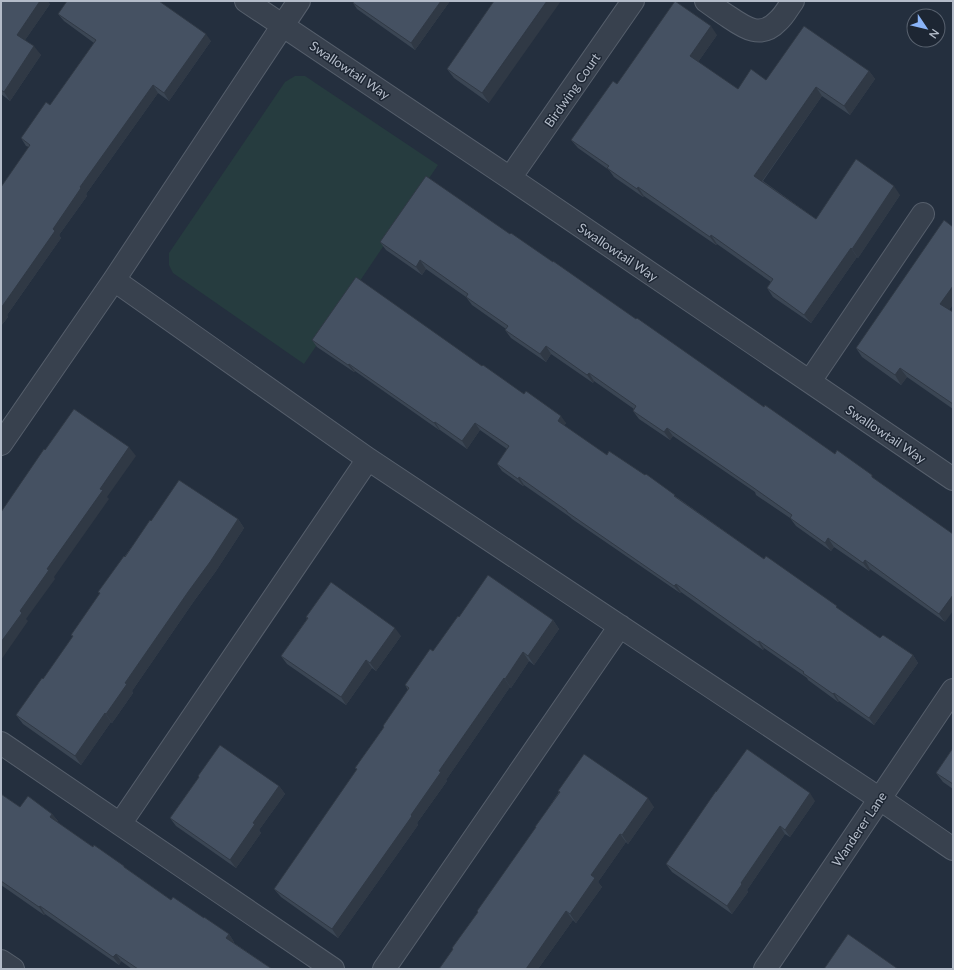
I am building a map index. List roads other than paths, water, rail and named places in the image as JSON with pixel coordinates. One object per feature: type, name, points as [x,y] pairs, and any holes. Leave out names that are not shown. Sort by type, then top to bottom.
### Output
[{"type":"street","name":"Swallowtail Way","points":[[246,1],[510,178],[953,479]]},
{"type":"street","points":[[1,444],[114,280],[300,1]]},
{"type":"street","name":"Birdwing Court","points":[[510,178],[633,1]]},
{"type":"street","points":[[706,1],[737,23],[750,29],[761,31],[770,28],[779,21],[793,1]]},
{"type":"street","points":[[810,381],[923,214]]},
{"type":"street","points":[[114,280],[368,459],[953,849]]},
{"type":"street","points":[[120,824],[368,459]]},
{"type":"street","points":[[384,969],[620,626]]},
{"type":"street","name":"Wanderer Lane","points":[[765,969],[953,690]]},
{"type":"street","points":[[1,743],[333,969]]},
{"type":"street","points":[[1,961],[13,969]]}]
